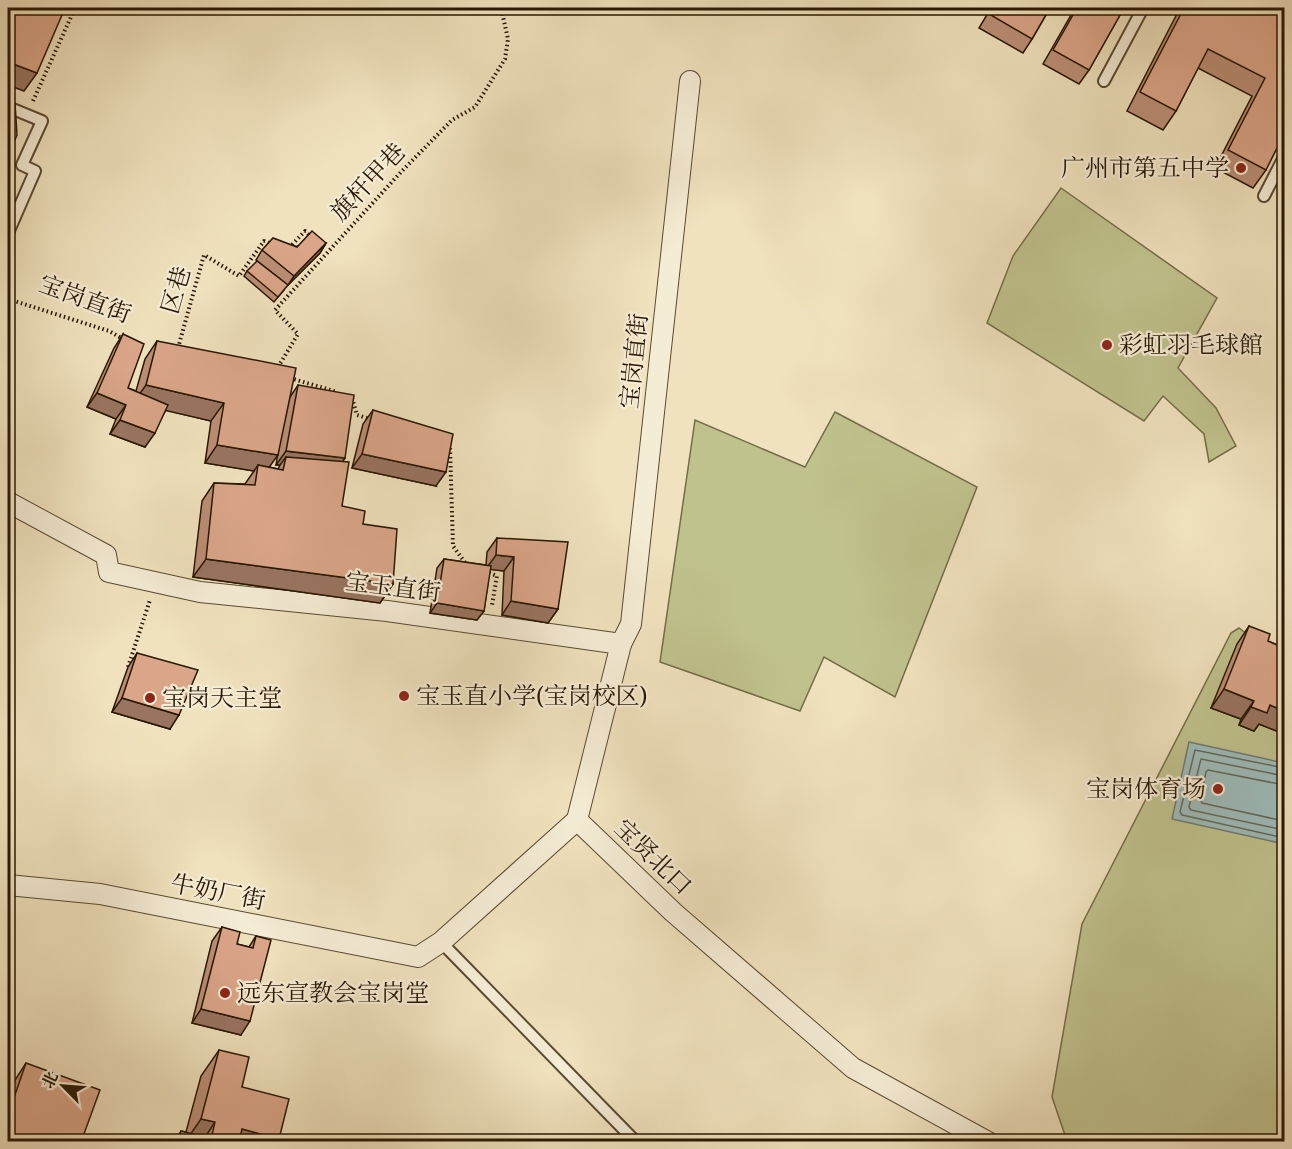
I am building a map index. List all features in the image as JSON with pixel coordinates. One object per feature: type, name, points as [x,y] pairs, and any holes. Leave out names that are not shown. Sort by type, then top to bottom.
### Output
[{"type":"street","name":"宝岗直街","points":[[621,644],[631,624],[690,81]]},
{"type":"street","name":"宝玉直街","points":[[8,502],[106,555],[109,572],[156,583],[200,592],[387,611],[621,644]]},
{"type":"street","points":[[577,820],[621,644]]},
{"type":"street","name":"宝贤北口","points":[[418,957],[441,942],[577,820],[673,912],[853,1068],[988,1142]]},
{"type":"street","name":"牛奶厂街","points":[[8,885],[100,894],[418,957]]},
{"type":"lane","points":[[1104,81],[1143,8]]},
{"type":"lane","points":[[8,233],[35,171],[22,165],[42,121],[10,108]]},
{"type":"lane","points":[[1264,196],[1284,157]]},
{"type":"lane","points":[[441,942],[636,1142]]},
{"type":"path","points":[[10,108],[33,102],[75,8]]},
{"type":"path","name":"旗杆甲巷","points":[[273,375],[298,334],[275,310],[401,172],[452,120],[475,106],[505,59],[508,39],[501,8]]},
{"type":"path","name":"区巷","points":[[175,358],[204,255],[239,276],[264,241],[287,251],[305,231],[313,238]]},
{"type":"path","points":[[321,245],[328,252]]},
{"type":"path","name":"宝岗直街","points":[[8,299],[127,340]]},
{"type":"path","points":[[286,377],[340,393]]},
{"type":"path","points":[[351,396],[357,415],[380,422]]},
{"type":"path","points":[[450,441],[453,546],[465,564],[497,576],[489,626]]},
{"type":"path","points":[[128,667],[156,583]]},
{"type":"green space","name":"彩虹羽毛球館","points":[[1061,188],[1217,298],[1178,368],[1216,408],[1236,446],[1209,462],[1204,434],[1163,396],[1144,421],[987,323],[1013,256]]},
{"type":"green space","points":[[835,412],[977,487],[895,697],[824,657],[800,711],[660,662],[695,420],[805,467]]},
{"type":"green space","name":"宝岗体育场","points":[[1239,628],[1259,643],[1284,654],[1284,1141],[1067,1141],[1052,1097],[1082,924],[1231,633]]},
{"type":"water","points":[[1189,742],[1284,763],[1284,844],[1172,819]]},
{"type":"building","points":[[8,8],[65,8],[37,73],[8,62]]},
{"type":"building","points":[[992,8],[1050,8],[1032,39],[989,14]]},
{"type":"building","points":[[1077,8],[1124,8],[1089,70],[1053,50]]},
{"type":"building","points":[[1184,8],[1284,8],[1284,134],[1266,170],[1228,150],[1265,78],[1208,49],[1176,111],[1140,92]]},
{"type":"building","points":[[8,100],[15,103],[17,135],[8,156]]},
{"type":"building","points":[[312,231],[326,243],[294,276],[262,250],[273,238],[297,247]]},
{"type":"building","points":[[257,261],[288,285],[278,297],[247,271]]},
{"type":"building","points":[[123,334],[144,344],[128,388],[168,405],[155,433],[120,420],[126,405],[97,393]]},
{"type":"building","points":[[157,341],[296,368],[278,455],[217,445],[224,403],[146,385]]},
{"type":"building","points":[[298,385],[354,395],[345,458],[286,451]]},
{"type":"building","points":[[373,410],[453,434],[446,472],[362,454]]},
{"type":"building","points":[[286,457],[349,462],[342,506],[365,511],[363,524],[397,529],[393,584],[206,559],[214,483],[255,485],[258,465],[283,470]]},
{"type":"building","points":[[497,538],[568,542],[558,609],[511,601],[514,557],[496,555]]},
{"type":"building","points":[[444,559],[491,566],[484,611],[437,603]]},
{"type":"building","points":[[1249,626],[1270,634],[1268,641],[1284,648],[1284,711],[1270,705],[1267,713],[1251,707],[1254,701],[1224,689]]},
{"type":"building","name":"宝岗天主堂","points":[[137,653],[198,670],[179,715],[122,698]]},
{"type":"building","name":"远东宣教会宝岗堂","points":[[222,927],[240,932],[237,944],[253,948],[256,936],[271,940],[250,1021],[201,1009]]},
{"type":"building","points":[[219,1050],[249,1057],[242,1087],[289,1099],[279,1139],[242,1129],[239,1142],[178,1142],[181,1131],[211,1139],[215,1122],[201,1119]]},
{"type":"building","points":[[26,1063],[100,1090],[81,1142],[8,1142],[8,1115]]},
{"type":"place","name":"广州市第五中学","points":[[1241,168]]},
{"type":"place","name":"彩虹羽毛球館","points":[[1107,345]]},
{"type":"place","name":"宝玉直小学(宝岗校区)","points":[[404,696]]},
{"type":"place","name":"宝岗天主堂","points":[[150,698]]},
{"type":"place","name":"宝岗体育场","points":[[1218,789]]},
{"type":"place","name":"远东宣教会宝岗堂","points":[[225,993]]}]
